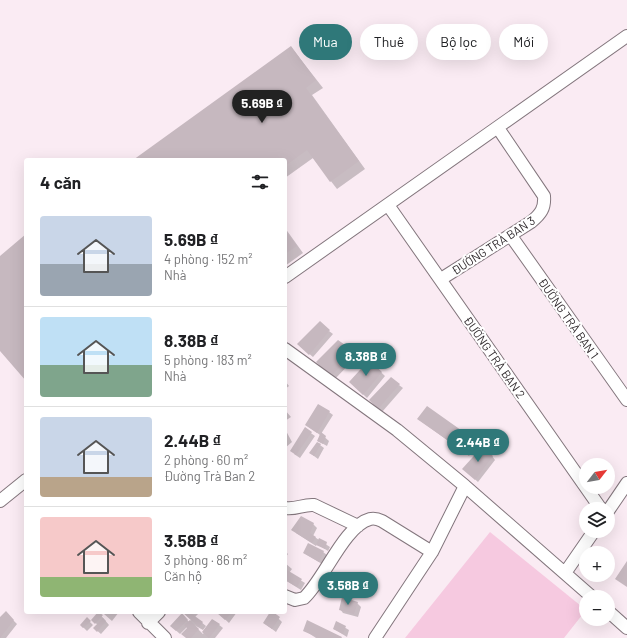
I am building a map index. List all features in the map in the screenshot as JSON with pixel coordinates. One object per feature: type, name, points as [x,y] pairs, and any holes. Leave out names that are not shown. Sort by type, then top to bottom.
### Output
[{"type":"street","points":[[287,276],[627,36]]},
{"type":"street","name":"ĐƯỜNG TRÀ BAN 3","points":[[441,279],[511,236],[540,214],[545,205],[544,196],[498,128]]},
{"type":"street","name":"ĐƯỜNG TRÀ BAN 2","points":[[388,205],[595,502]]},
{"type":"street","name":"ĐƯỜNG TRÀ BAN 1","points":[[511,236],[627,400]]},
{"type":"street","points":[[287,351],[397,430],[465,486],[584,590]]},
{"type":"street","points":[[614,502],[627,483]]},
{"type":"street","points":[[0,500],[24,484]]},
{"type":"street","points":[[375,638],[432,552],[465,486]]},
{"type":"street","points":[[287,508],[293,509],[307,504],[314,505],[358,526]]},
{"type":"street","points":[[287,597],[300,600],[308,594],[346,539],[358,526],[369,519],[375,518],[432,552]]},
{"type":"street","points":[[565,574],[589,538]]},
{"type":"street","points":[[141,614],[148,623],[165,638]]},
{"type":"street","points":[[148,623],[157,614]]},
{"type":"street","points":[[615,617],[627,628]]},
{"type":"shaded area","points":[[490,532],[579,604],[579,619],[564,638],[405,638]]},
{"type":"building","points":[[291,46],[299,57],[299,60],[301,60],[316,80],[306,88],[359,161],[330,182],[307,150],[287,165],[287,158],[136,158]]},
{"type":"building","points":[[287,233],[297,246],[287,253]]},
{"type":"building","points":[[24,236],[24,379],[0,351],[0,256]]},
{"type":"building","points":[[320,321],[330,330],[309,355],[297,344]]},
{"type":"building","points":[[338,340],[355,352],[330,377],[316,362]]},
{"type":"building","points":[[369,360],[382,372],[363,395],[349,382]]},
{"type":"building","points":[[391,377],[400,384],[378,409],[369,400]]},
{"type":"building","points":[[318,404],[330,411],[317,433],[305,425]]},
{"type":"building","points":[[427,406],[475,440],[466,453],[417,419]]},
{"type":"building","points":[[305,427],[312,432],[296,455],[290,451]]},
{"type":"building","points":[[321,432],[326,436],[323,444],[317,441]]},
{"type":"building","points":[[317,442],[321,444],[314,456],[309,453]]},
{"type":"building","points":[[482,447],[493,456],[475,480],[462,469]]},
{"type":"building","points":[[301,516],[314,523],[310,533],[316,537],[312,543],[291,530]]},
{"type":"building","points":[[319,538],[327,542],[325,549],[316,545]]},
{"type":"building","points":[[308,543],[324,551],[319,562],[303,553]]},
{"type":"building","points":[[627,561],[627,587],[615,579]]},
{"type":"building","points":[[287,570],[302,579],[297,587],[287,581]]},
{"type":"building","points":[[342,597],[358,602],[354,614],[339,610]]},
{"type":"building","points":[[6,611],[14,620],[0,638],[0,617]]},
{"type":"building","points":[[96,614],[103,615],[95,624],[91,620]]},
{"type":"building","points":[[181,614],[188,620],[176,631],[170,626]]},
{"type":"building","points":[[184,614],[192,614],[203,622],[199,627]]},
{"type":"building","points":[[218,614],[230,614],[225,620]]},
{"type":"building","points":[[269,614],[276,614],[280,617],[272,629],[263,623]]},
{"type":"building","points":[[87,617],[91,621],[83,628],[80,625]]},
{"type":"building","points":[[103,618],[106,621],[97,632],[93,628]]},
{"type":"building","points":[[212,619],[220,624],[209,638],[202,632]]},
{"type":"building","points":[[190,620],[199,629],[191,638],[186,638],[181,634],[187,628],[184,625]]},
{"type":"building","points":[[307,620],[342,637],[319,638],[303,631]]},
{"type":"building","points":[[336,621],[346,626],[343,634],[333,629]]}]
